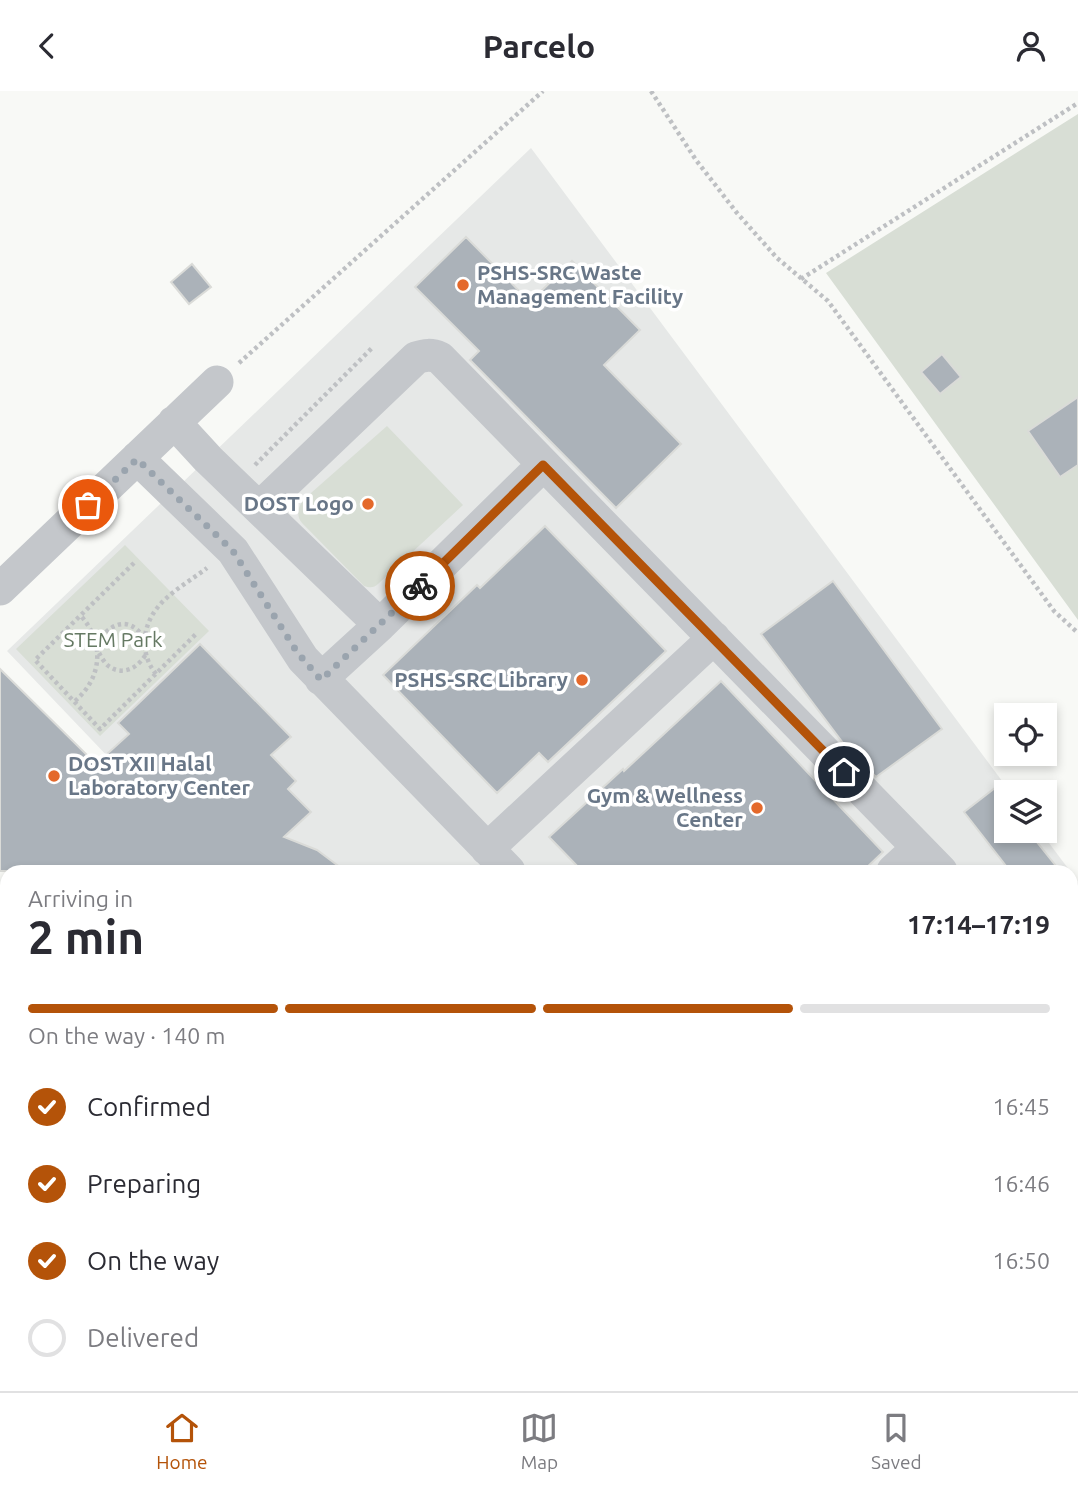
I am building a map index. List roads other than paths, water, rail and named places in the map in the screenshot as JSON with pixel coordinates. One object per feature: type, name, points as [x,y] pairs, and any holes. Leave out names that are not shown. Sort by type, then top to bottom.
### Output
[{"type":"street","points":[[259,509],[416,358],[425,355],[440,358],[935,865]]},
{"type":"street","points":[[0,589],[217,382]]},
{"type":"street","points":[[174,422],[234,485],[380,625]]},
{"type":"street","points":[[137,459],[233,551],[297,652],[321,680],[498,860],[714,638]]},
{"type":"street","points":[[321,680],[543,465]]},
{"type":"street","points":[[900,865],[918,848]]},
{"type":"place","name":"PSHS-SRC Waste Management Facility","points":[[463,285]]},
{"type":"place","name":"DOST Logo","points":[[368,504]]},
{"type":"place","name":"PSHS-SRC Library","points":[[582,680]]},
{"type":"place","name":"DOST XII Halal Laboratory Center","points":[[54,776]]},
{"type":"place","name":"Gym & Wellness Center","points":[[757,808]]},
{"type":"park label","name":"STEM Park","points":[[113,640]]}]
